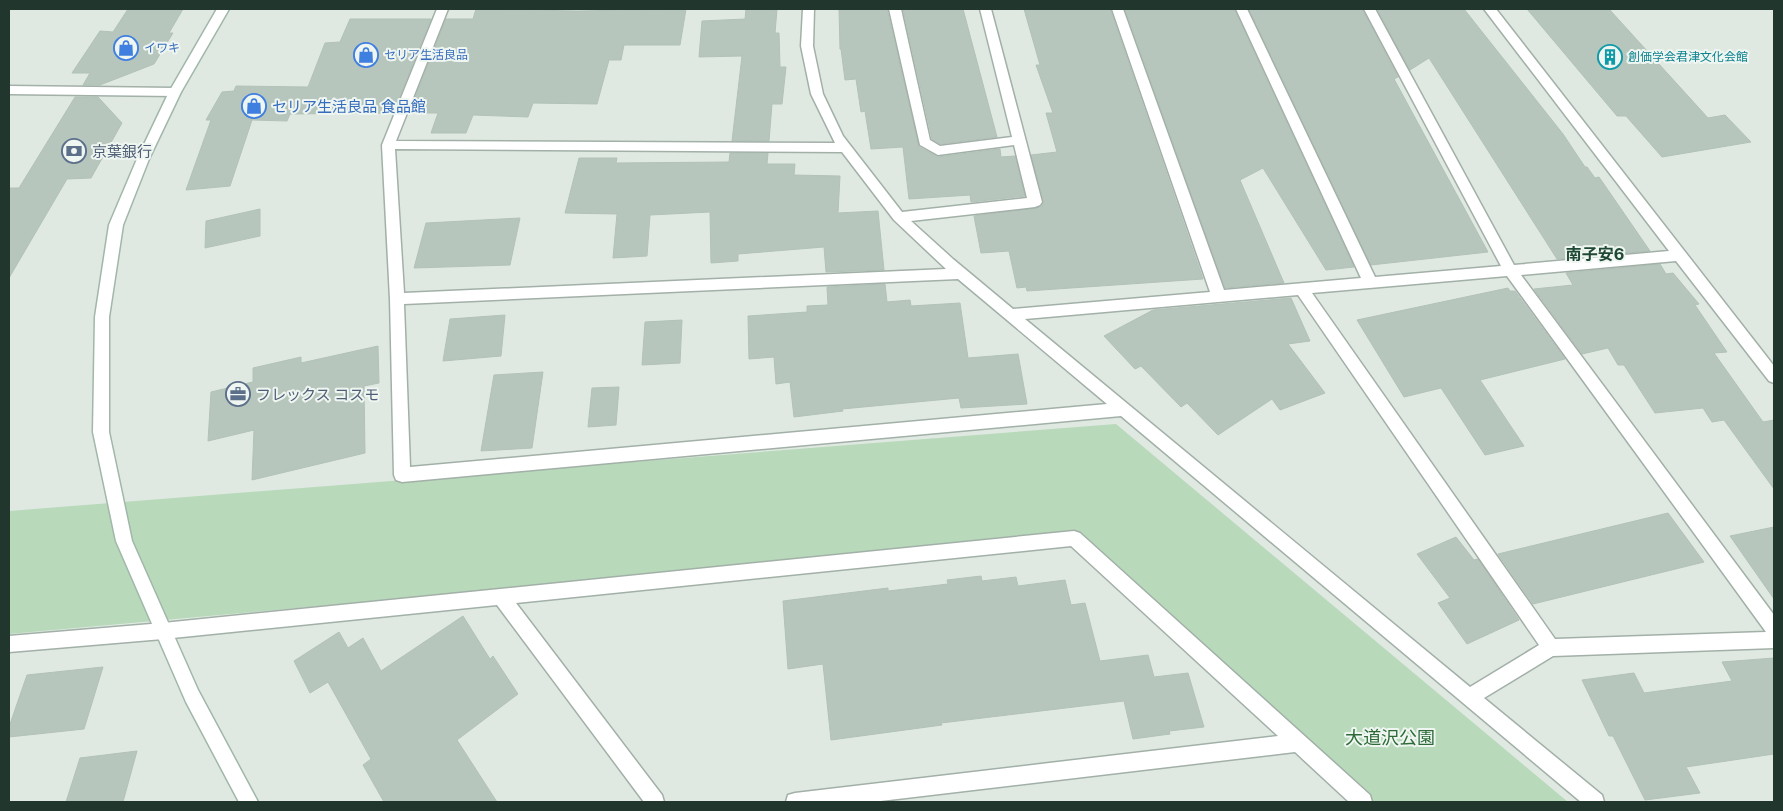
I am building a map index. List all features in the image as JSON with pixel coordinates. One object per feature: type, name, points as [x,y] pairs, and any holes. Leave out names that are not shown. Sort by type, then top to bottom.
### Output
[{"type":"street","points":[[223,9],[175,92],[143,158],[116,225],[102,317],[101,432],[124,541],[192,696],[249,802]]},
{"type":"street","points":[[442,9],[388,145],[402,476],[1124,409]]},
{"type":"street","points":[[809,9],[807,46],[817,94],[838,138],[899,217],[961,274],[1595,802]]},
{"type":"street","points":[[895,9],[924,142],[938,150],[1019,140]]},
{"type":"street","points":[[899,217],[1035,202],[986,9]]},
{"type":"street","points":[[1117,9],[1219,296]]},
{"type":"street","points":[[1242,9],[1370,282]]},
{"type":"street","points":[[1369,9],[1510,270],[1774,629]]},
{"type":"street","points":[[1490,9],[1774,377]]},
{"type":"street","points":[[9,90],[175,92]]},
{"type":"street","points":[[388,145],[846,148]]},
{"type":"street","points":[[1010,315],[1680,254]]},
{"type":"street","points":[[396,299],[961,274]]},
{"type":"street","points":[[1302,288],[1551,648]]},
{"type":"street","points":[[9,644],[163,631],[1074,538],[1363,802]]},
{"type":"street","points":[[501,596],[655,802]]},
{"type":"street","points":[[1469,697],[1551,648],[1774,640]]},
{"type":"street","points":[[795,802],[1298,743]]},
{"type":"green space","name":"大道沢公園","points":[[1116,424],[1568,802],[1368,802],[1074,538],[9,634],[9,511]]},
{"type":"building","name":"イワキ","points":[[128,9],[183,9],[169,33],[173,33],[154,64],[100,85],[83,85],[90,73],[72,73],[100,31],[113,32]]},
{"type":"building","points":[[476,9],[578,11],[686,9],[680,45],[624,45],[621,60],[609,60],[597,104],[533,103],[528,117],[473,115],[466,133],[431,133],[438,113],[409,113],[446,19],[473,19]]},
{"type":"building","points":[[746,9],[777,9],[775,33],[779,33],[780,67],[786,67],[782,104],[772,104],[769,141],[732,141],[742,56],[699,57],[702,21],[745,19]]},
{"type":"building","points":[[839,9],[887,9],[919,147],[938,157],[1000,149],[1001,157],[1015,156],[1025,196],[971,202],[970,195],[909,199],[903,147],[871,149],[865,111],[861,112],[856,79],[845,80],[840,49]]},
{"type":"building","points":[[903,9],[963,9],[997,137],[940,144],[932,139]]},
{"type":"building","points":[[1024,9],[1110,9],[1203,279],[1027,291],[1026,287],[1017,288],[1009,251],[981,253],[974,216],[1041,207],[1044,202],[1031,155],[1057,152],[1046,113],[1053,113],[1036,65],[1040,65]]},
{"type":"building","points":[[1125,9],[1234,9],[1354,267],[1326,270],[1263,168],[1240,180],[1284,283],[1225,288]]},
{"type":"building","points":[[1249,9],[1362,9],[1398,77],[1394,79],[1488,252],[1371,265]]},
{"type":"building","points":[[1377,9],[1464,9],[1563,134],[1585,167],[1595,178],[1599,177],[1650,251],[1557,259],[1429,58],[1410,70]]},
{"type":"building","name":"創価学会君津文化会館","points":[[1527,9],[1609,9],[1708,118],[1725,115],[1751,142],[1662,157],[1626,116],[1617,116]]},
{"type":"building","points":[[350,19],[431,19],[393,113],[290,114],[287,121],[252,120],[230,186],[186,190],[211,120],[206,120],[222,92],[234,91],[236,86],[308,87],[325,43],[340,42]]},
{"type":"building","points":[[75,97],[98,97],[122,123],[91,178],[67,179],[9,278],[9,188],[19,188]]},
{"type":"building","points":[[730,153],[768,153],[767,164],[795,164],[794,175],[840,176],[838,213],[878,211],[884,270],[826,272],[824,247],[738,254],[738,261],[711,263],[710,212],[650,215],[647,256],[613,258],[617,214],[565,213],[579,158],[617,158],[616,163],[729,162]]},
{"type":"building","points":[[260,209],[260,236],[205,248],[206,221]]},
{"type":"building","points":[[520,218],[510,265],[414,268],[426,223]]},
{"type":"building","points":[[1660,264],[1666,274],[1673,273],[1699,304],[1695,305],[1727,352],[1714,353],[1763,422],[1774,420],[1774,489],[1724,420],[1712,422],[1703,408],[1655,413],[1624,365],[1618,365],[1608,348],[1582,354],[1534,289],[1573,285],[1566,273]]},
{"type":"building","points":[[885,284],[887,302],[910,300],[911,306],[960,303],[968,358],[1018,354],[1027,404],[961,408],[959,398],[842,409],[843,411],[794,417],[790,382],[776,384],[774,357],[749,359],[748,316],[807,312],[807,306],[828,305],[827,287]]},
{"type":"building","points":[[1508,288],[1510,291],[1515,291],[1565,359],[1480,380],[1524,446],[1485,455],[1441,388],[1404,397],[1357,320]]},
{"type":"building","points":[[1291,298],[1310,341],[1288,344],[1325,393],[1280,410],[1272,399],[1218,435],[1187,403],[1181,407],[1141,366],[1135,369],[1104,336],[1153,310]]},
{"type":"building","points":[[505,315],[501,356],[443,361],[450,319]]},
{"type":"building","points":[[682,320],[680,363],[642,365],[645,322]]},
{"type":"building","points":[[378,346],[379,383],[364,386],[365,453],[252,480],[254,430],[208,441],[211,392],[253,382],[253,368],[301,357],[301,363]]},
{"type":"building","points":[[543,372],[532,448],[481,451],[494,375]]},
{"type":"building","points":[[619,387],[616,425],[588,427],[592,388]]},
{"type":"building","points":[[1668,513],[1704,562],[1533,604],[1498,554]]},
{"type":"building","points":[[1774,527],[1774,599],[1730,536]]},
{"type":"building","points":[[1456,537],[1474,560],[1478,559],[1519,620],[1467,644],[1438,603],[1450,598],[1417,554]]},
{"type":"building","points":[[981,576],[982,581],[1016,577],[1018,586],[1065,580],[1071,605],[1085,603],[1100,661],[1148,655],[1154,677],[1188,673],[1204,727],[1169,731],[1170,734],[1133,739],[1124,701],[941,723],[942,725],[831,740],[823,664],[788,669],[783,601],[888,588],[888,591],[948,584],[947,580]]},
{"type":"building","points":[[463,616],[490,659],[493,656],[518,694],[457,740],[497,802],[384,802],[363,765],[371,759],[328,682],[310,693],[294,661],[339,632],[348,648],[363,638],[381,671]]},
{"type":"building","points":[[1774,658],[1774,754],[1686,767],[1700,793],[1645,800],[1613,736],[1609,736],[1582,680],[1634,673],[1644,693],[1732,681],[1722,662]]},
{"type":"building","points":[[103,667],[84,729],[9,737],[9,727],[27,675]]},
{"type":"building","points":[[137,751],[123,802],[66,802],[80,758]]},
{"type":"place","name":"イワキ","points":[[126,48]]},
{"type":"place","name":"セリア生活良品","points":[[366,55]]},
{"type":"place","name":"創価学会君津文化会館","points":[[1610,57]]},
{"type":"place","name":"セリア生活良品 食品館","points":[[254,106]]},
{"type":"place","name":"京葉銀行","points":[[74,151]]},
{"type":"place","name":"フレックス コスモ","points":[[238,394]]},
{"type":"district","name":"南子安6","points":[[1595,254]]}]
